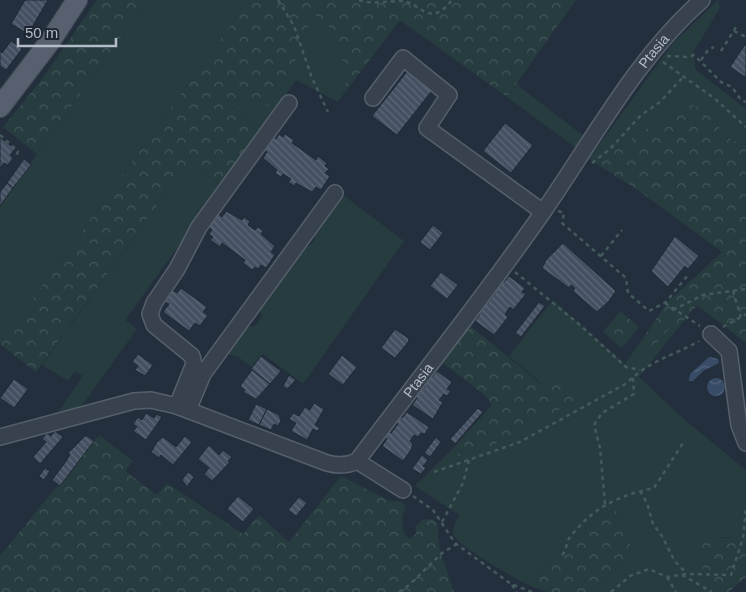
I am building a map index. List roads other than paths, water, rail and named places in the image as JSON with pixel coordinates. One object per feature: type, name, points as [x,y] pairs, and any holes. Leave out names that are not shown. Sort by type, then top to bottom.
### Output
[{"type":"main road","points":[[0,107],[51,40],[77,0]]},
{"type":"street","name":"Ptasia","points":[[357,461],[547,213],[628,86],[678,22],[702,0]]},
{"type":"street","points":[[373,98],[404,58],[449,95],[427,128],[547,213]]},
{"type":"street","points":[[182,408],[194,364],[192,356],[154,325],[150,314],[199,227],[289,103]]},
{"type":"street","points":[[182,408],[202,374],[335,193]]},
{"type":"street","points":[[712,334],[729,351],[739,425],[746,442]]},
{"type":"street","points":[[0,437],[134,401],[151,400],[182,408],[327,463],[350,465],[357,461],[403,490]]},
{"type":"water","points":[[709,357],[718,359],[719,363],[703,371],[693,381],[689,381],[690,374]]},
{"type":"water","points":[[716,378],[724,383],[725,387],[720,395],[716,396],[708,391],[707,387],[712,379]]}]
